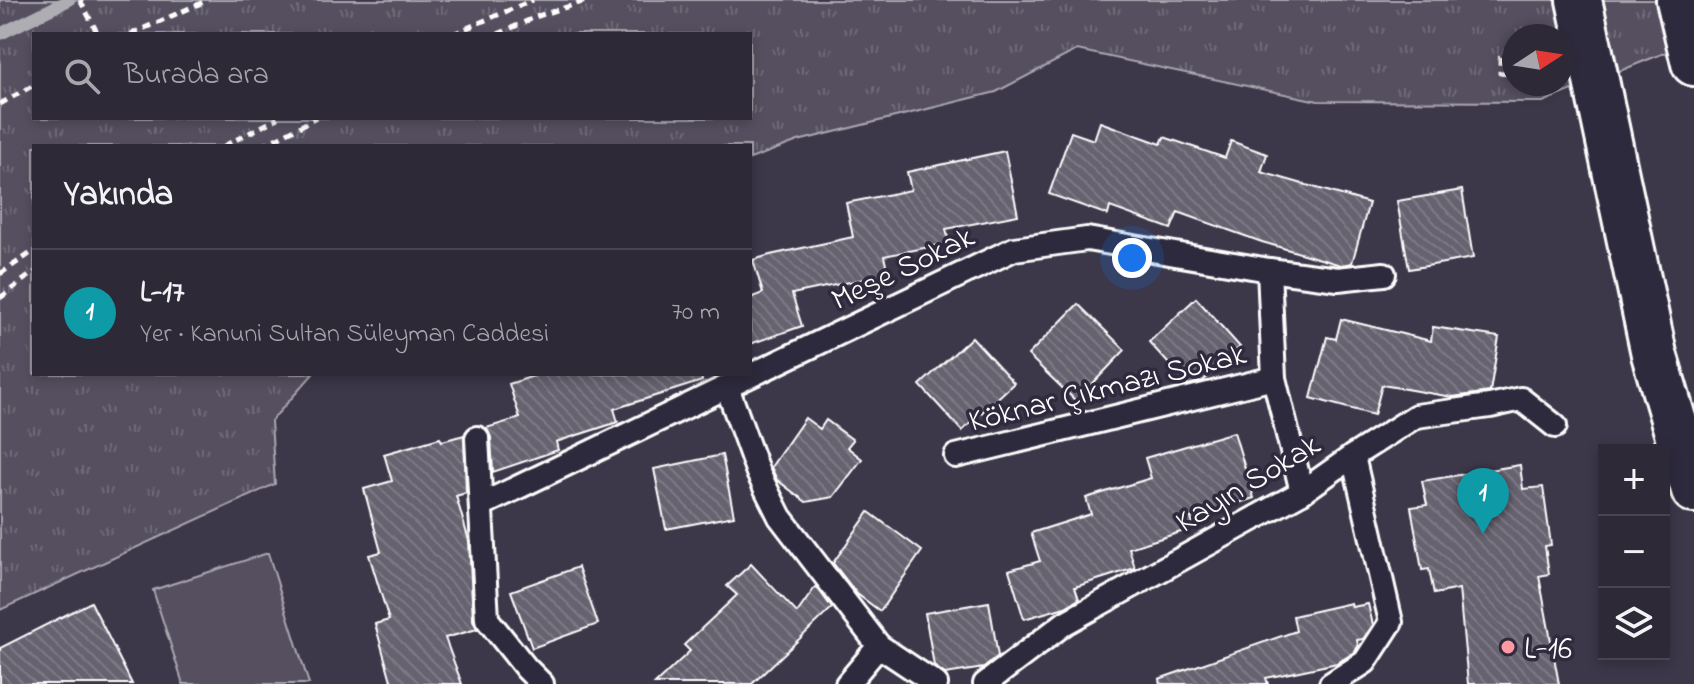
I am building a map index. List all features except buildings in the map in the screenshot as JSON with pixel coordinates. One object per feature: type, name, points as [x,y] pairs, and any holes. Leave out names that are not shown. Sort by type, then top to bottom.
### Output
[{"type":"main road","points":[[1579,0],[1654,354],[1694,490]]},
{"type":"main road","points":[[1679,0],[1694,63]]},
{"type":"lane","name":"Meşe Sokak","points":[[752,375],[1014,249],[1087,239],[1338,279],[1384,274]]},
{"type":"lane","points":[[1269,270],[1274,378],[1302,492]]},
{"type":"lane","name":"Meşe Sokak","points":[[481,505],[750,376]]},
{"type":"lane","name":"Köknar Çıkmazı Sokak","points":[[956,456],[1274,378]]},
{"type":"lane","points":[[727,387],[758,473],[780,517],[879,646],[936,684]]},
{"type":"lane","name":"Kayın Sokak","points":[[985,684],[1065,623],[1302,492],[1416,416],[1521,399],[1555,426]]},
{"type":"lane","points":[[477,438],[487,619],[542,684]]},
{"type":"lane","points":[[1331,684],[1365,662],[1391,622],[1353,456]]},
{"type":"lane","points":[[847,684],[879,646]]},
{"type":"path","points":[[80,0],[97,32]]},
{"type":"path","points":[[136,32],[208,0]]},
{"type":"path","points":[[458,32],[533,0]]},
{"type":"path","points":[[502,32],[538,16],[589,0]]},
{"type":"path","points":[[1502,57],[1502,73]]},
{"type":"path","points":[[0,104],[32,86]]},
{"type":"path","points":[[228,144],[274,120]]},
{"type":"path","points":[[266,144],[312,120]]},
{"type":"path","points":[[0,274],[32,252]]},
{"type":"path","points":[[0,298],[32,274]]},
{"type":"green space","points":[[0,0],[1694,0],[1694,41],[1574,89],[1574,24],[1502,24],[1502,96],[1558,96],[1543,102],[1318,101],[1077,50],[996,92],[798,141],[752,158],[752,144],[32,144],[32,376],[311,376],[271,421],[275,484],[0,610]]},
{"type":"green space","points":[[268,553],[309,684],[183,684],[153,590]]},
{"type":"waterway","points":[[0,34],[69,0]]},
{"type":"place","name":"L-17","points":[[1483,534]]},
{"type":"place","name":"L-16","points":[[1508,647]]}]
